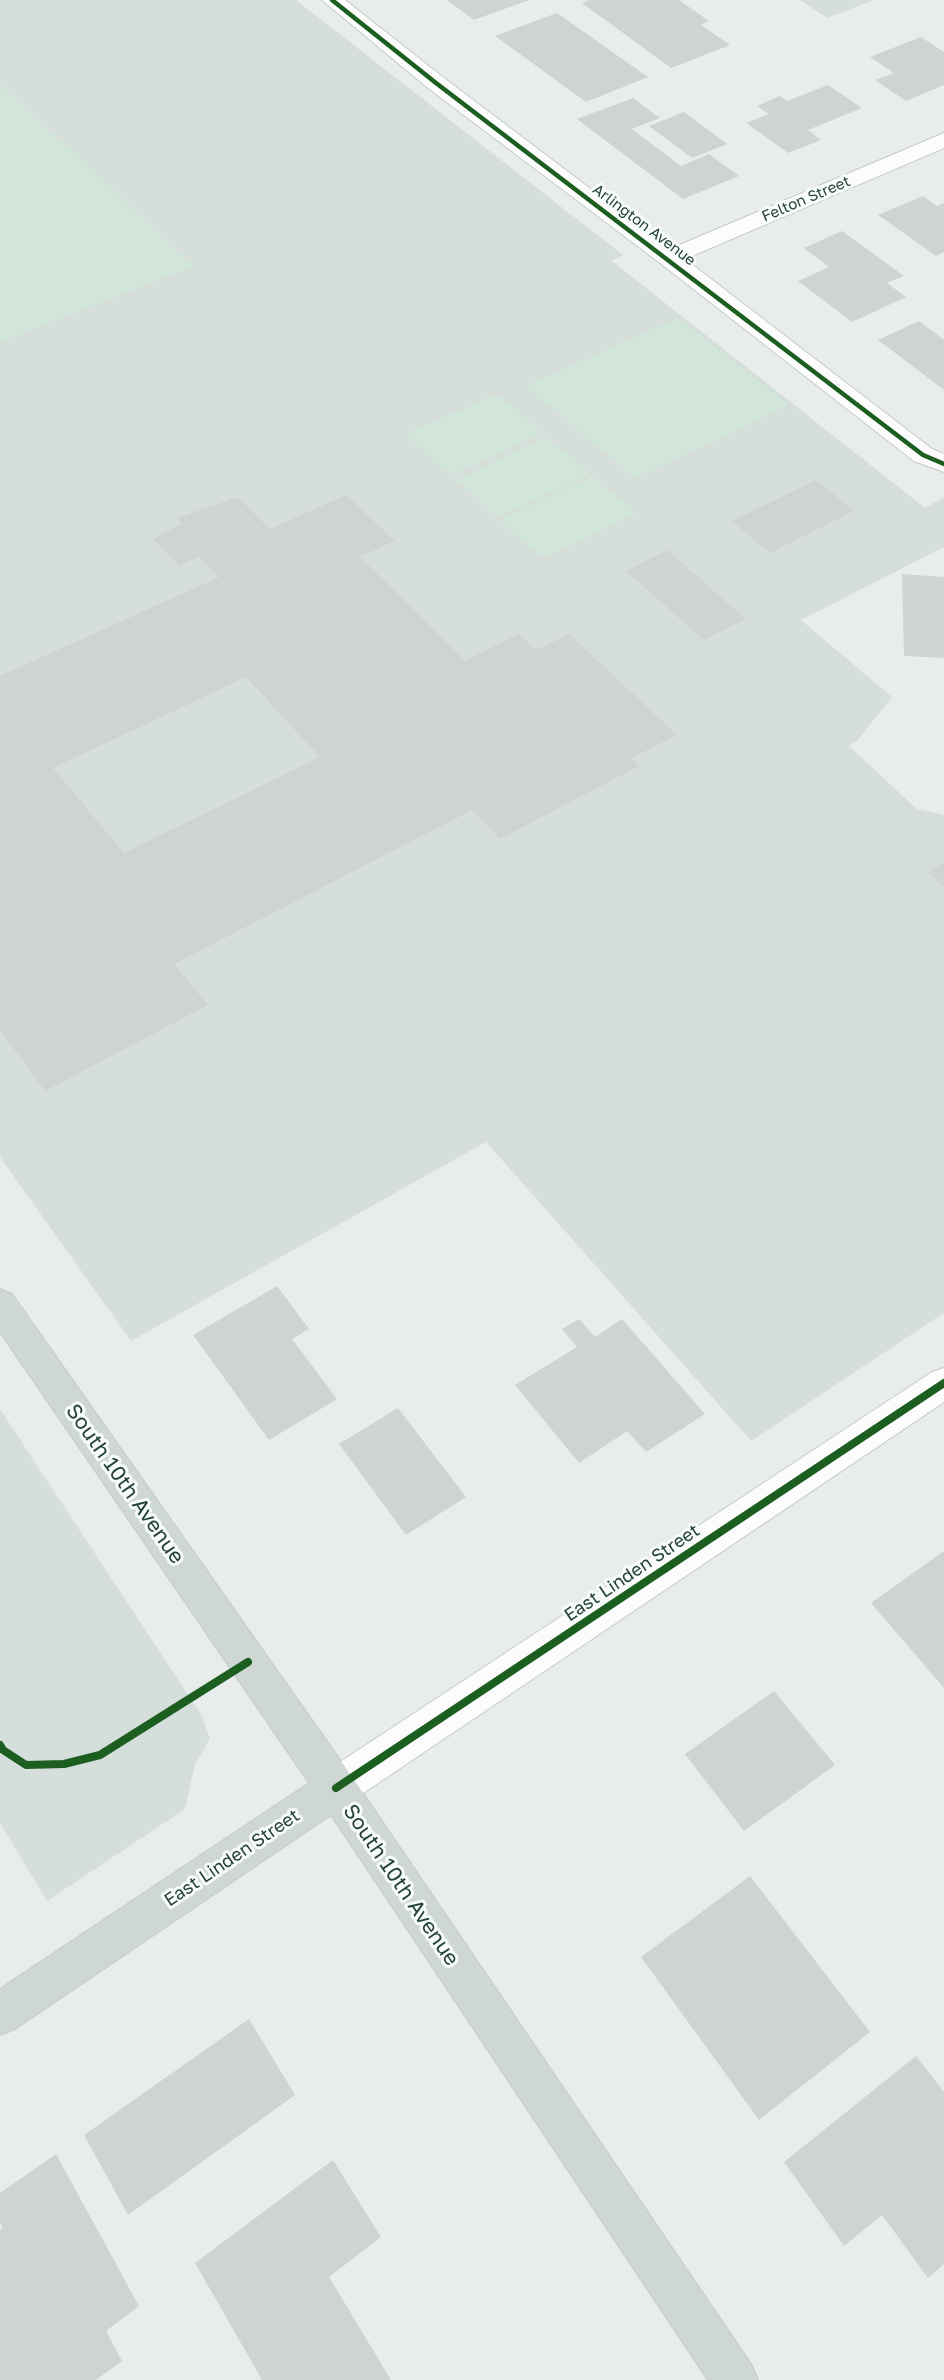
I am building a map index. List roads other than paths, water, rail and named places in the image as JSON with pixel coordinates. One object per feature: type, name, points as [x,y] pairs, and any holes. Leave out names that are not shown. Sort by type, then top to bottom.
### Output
[{"type":"main road","name":"South 10th Avenue","points":[[0,1304],[336,1788],[735,2380]]},
{"type":"main road","name":"East Linden Street","points":[[0,2014],[336,1788]]},
{"type":"street","name":"Arlington Avenue","points":[[332,0],[436,83],[923,455],[944,464]]},
{"type":"street","name":"Felton Street","points":[[668,258],[944,140]]},
{"type":"street","name":"East Linden Street","points":[[336,1788],[940,1392]]}]
